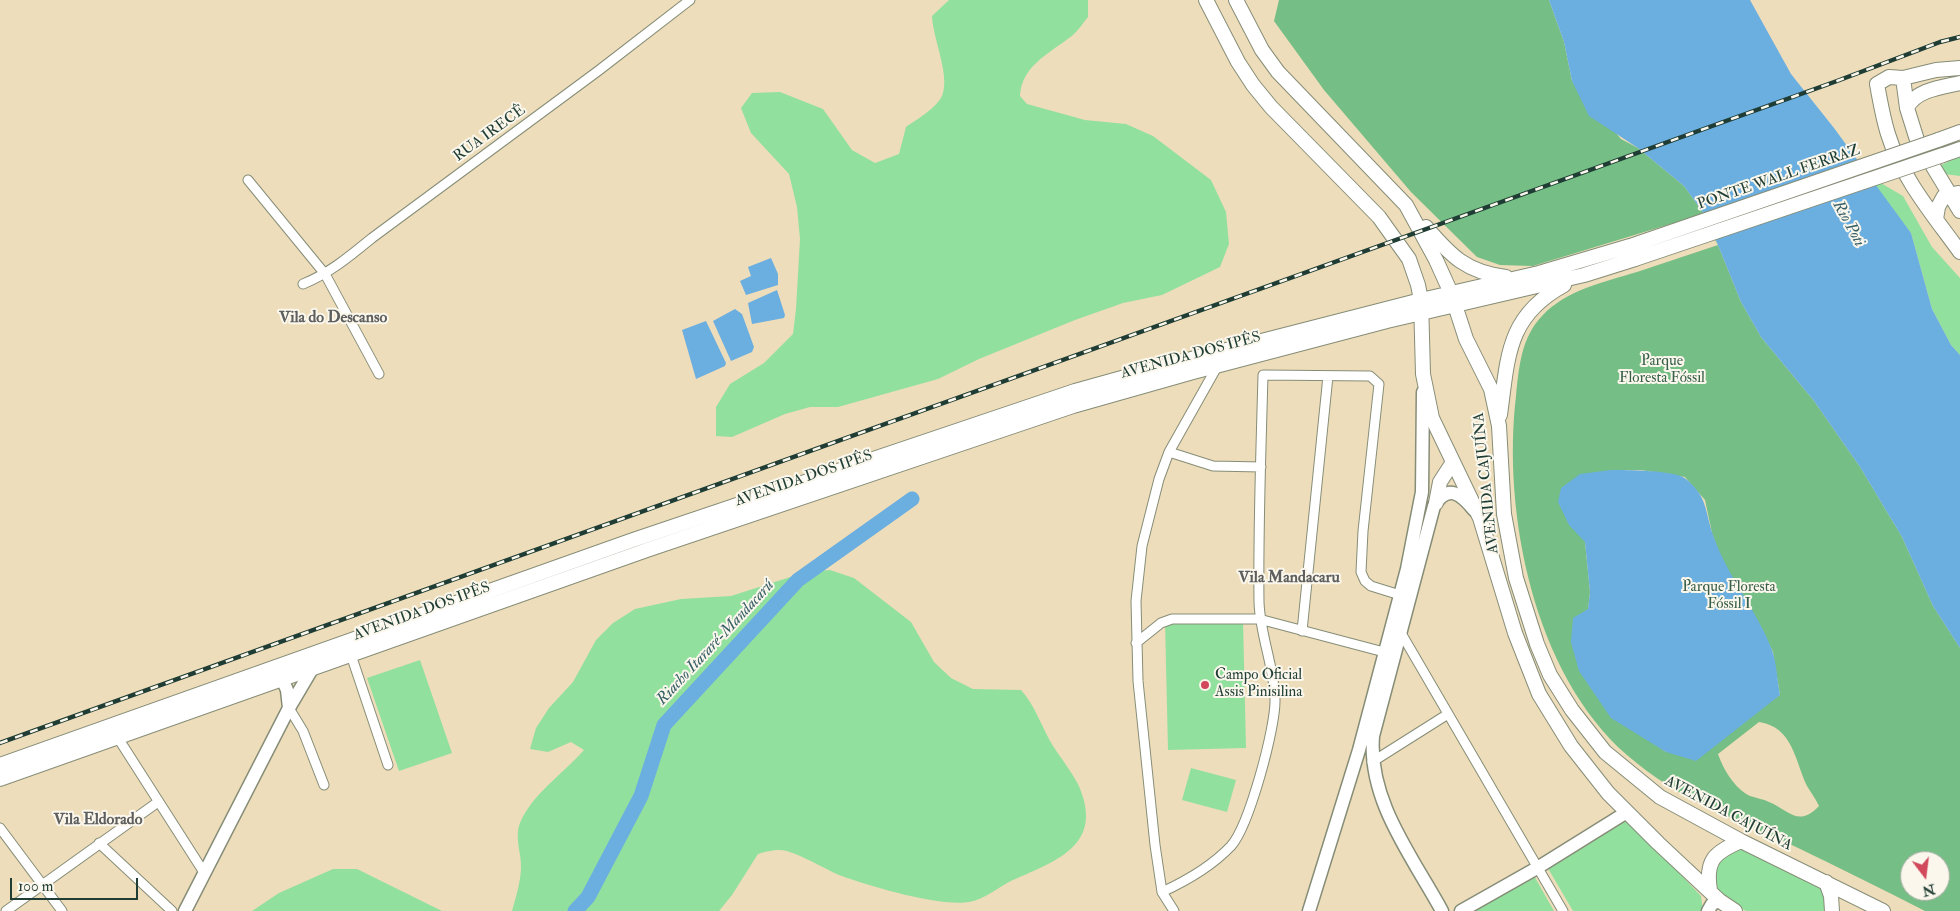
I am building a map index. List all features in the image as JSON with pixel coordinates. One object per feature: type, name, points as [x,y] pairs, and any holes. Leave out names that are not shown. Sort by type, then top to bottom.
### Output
[{"type":"main road","name":"AVENIDA CAJUÍNA","points":[[1206,0],[1238,62],[1253,85],[1271,106],[1379,216],[1404,250],[1414,270],[1421,300],[1420,341],[1422,374],[1432,418],[1480,518],[1515,633],[1538,694],[1588,770],[1658,843],[1720,901],[1734,911]]},
{"type":"main road","points":[[1236,0],[1262,50],[1291,88],[1406,204],[1457,260],[1488,275],[1517,278]]},
{"type":"main road","points":[[1960,68],[1936,70],[1903,78],[1889,77],[1877,84],[1883,114],[1895,151],[1936,219],[1960,252]]},
{"type":"main road","points":[[1903,78],[1907,108],[1917,140],[1955,194],[1960,211]]},
{"type":"main road","points":[[1907,108],[1910,101],[1919,95],[1960,83]]},
{"type":"main road","name":"PONTE WALL FERRAZ","points":[[1632,253],[1960,132]]},
{"type":"main road","name":"PONTE WALL FERRAZ","points":[[1632,253],[1960,149]]},
{"type":"main road","points":[[1936,219],[1938,207],[1944,196],[1955,194]]},
{"type":"main road","name":"AVENIDA CAJUÍNA","points":[[1406,204],[1426,239],[1451,293],[1466,339],[1491,389],[1499,426],[1504,514],[1516,578],[1537,644],[1562,696],[1604,752],[1660,797],[1740,841],[1883,911]]},
{"type":"main road","name":"AVENIDA DOS IPÊS","points":[[906,454],[1218,365],[1387,321],[1422,315],[1584,275],[1632,253]]},
{"type":"main road","name":"AVENIDA DOS IPÊS","points":[[0,765],[279,672],[312,669],[646,543],[906,454],[1118,378],[1421,300],[1632,253]]},
{"type":"main road","points":[[1499,426],[1508,362],[1520,324],[1529,310],[1543,298],[1584,275]]},
{"type":"main road","points":[[1422,315],[1451,293]]},
{"type":"main road","points":[[1422,374],[1424,468],[1422,492],[1405,589],[1401,633],[1373,736],[1372,762],[1379,793],[1388,813],[1442,911]]},
{"type":"main road","points":[[1309,911],[1359,750],[1384,652],[1436,503],[1440,482],[1453,462]]},
{"type":"main road","points":[[1436,503],[1446,494],[1457,494],[1480,518]]},
{"type":"main road","name":"AVENIDA DOS IPÊS","points":[[0,779],[118,738],[279,672],[307,655],[646,543]]},
{"type":"main road","points":[[185,911],[289,708],[312,669],[307,655]]},
{"type":"main road","points":[[279,672],[287,690],[289,708]]},
{"type":"main road","points":[[1461,911],[1537,868],[1627,812]]},
{"type":"main road","points":[[1710,890],[1708,870],[1713,859],[1726,847],[1740,841]]},
{"type":"main road","points":[[1826,882],[1831,896],[1832,911]]},
{"type":"main road","points":[[1708,911],[1712,904],[1720,901]]},
{"type":"street","name":"RUA IRECÊ","points":[[303,284],[325,274],[598,72],[683,2]]},
{"type":"street","points":[[248,180],[325,274],[380,374]]},
{"type":"street","points":[[1174,911],[1162,892],[1147,784],[1136,643],[1136,601],[1142,546],[1159,480],[1169,452],[1218,365]]},
{"type":"street","points":[[1162,892],[1217,858],[1231,846],[1243,826],[1270,740],[1275,710],[1271,665],[1259,619],[1263,375],[1370,376],[1377,381],[1380,388],[1364,522],[1361,572],[1365,582],[1371,586],[1405,589]]},
{"type":"street","points":[[1302,630],[1328,376]]},
{"type":"street","points":[[1169,452],[1213,466],[1261,467]]},
{"type":"street","points":[[1136,643],[1161,623],[1172,619],[1259,619],[1384,652]]},
{"type":"street","points":[[1401,633],[1563,911]]},
{"type":"street","points":[[351,655],[388,765]]},
{"type":"street","points":[[289,708],[303,731],[324,785]]},
{"type":"street","points":[[1372,762],[1448,714]]},
{"type":"street","points":[[118,738],[205,874]]},
{"type":"street","points":[[6,911],[158,802]]},
{"type":"street","points":[[0,828],[62,911]]},
{"type":"street","points":[[100,844],[172,911]]},
{"type":"green space","points":[[949,0],[1088,0],[1088,17],[1074,34],[1030,69],[1025,77],[1020,96],[1027,104],[1085,120],[1126,124],[1153,136],[1211,180],[1226,212],[1229,244],[1220,267],[1162,295],[1123,303],[1075,320],[979,359],[938,379],[838,407],[810,407],[785,414],[732,437],[716,436],[716,407],[730,384],[764,363],[793,334],[796,309],[800,239],[797,207],[789,174],[751,133],[741,108],[752,93],[780,92],[823,109],[852,150],[875,163],[899,154],[906,127],[933,108],[943,93],[944,75],[932,16]]},
{"type":"green space","points":[[1279,0],[1549,0],[1564,42],[1572,81],[1621,139],[1638,148],[1684,186],[1707,218],[1718,245],[1700,215],[1533,266],[1500,265],[1477,257],[1411,192],[1324,90],[1274,21]]},
{"type":"green space","points":[[1960,156],[1960,176],[1944,174],[1937,167]]},
{"type":"green space","points":[[1867,175],[1903,196],[1932,247],[1960,278],[1960,355],[1951,345],[1932,309],[1911,233]]},
{"type":"green space","name":"Parque Floresta Fóssil","points":[[1718,245],[1741,302],[1761,337],[1814,401],[1860,467],[1902,537],[1933,606],[1960,648],[1960,911],[1925,911],[1905,901],[1950,901],[1950,851],[1900,851],[1900,898],[1794,846],[1707,807],[1667,785],[1627,755],[1595,721],[1568,681],[1547,637],[1531,589],[1520,540],[1514,490],[1513,442],[1520,364],[1525,343],[1535,325],[1552,307],[1586,288]],"holes":[[[1611,470],[1641,470],[1685,477],[1705,500],[1712,533],[1724,566],[1761,627],[1773,652],[1780,695],[1757,711],[1666,752],[1648,739],[1588,610],[1590,592],[1585,542]],[[1759,722],[1770,725],[1779,731],[1786,738],[1796,756],[1807,786],[1819,806],[1805,816],[1799,817],[1788,813],[1776,805],[1745,793],[1730,778],[1723,766],[1718,754]]]},
{"type":"green space","points":[[830,570],[854,578],[911,622],[934,662],[951,678],[973,689],[1021,690],[1053,746],[1078,784],[1085,805],[1086,822],[1081,835],[1073,847],[1061,857],[1046,865],[1013,880],[981,898],[969,902],[956,903],[923,899],[885,890],[839,875],[801,856],[780,850],[758,854],[732,895],[719,911],[512,911],[521,869],[518,840],[520,823],[525,812],[540,793],[584,750],[571,742],[548,752],[530,749],[536,728],[549,708],[573,682],[596,640],[613,623],[635,609],[681,599],[731,596],[806,572]]},
{"type":"green space","name":"Campo Oficial Assis Pinisilina","points":[[1243,620],[1246,748],[1168,750],[1165,622]]},
{"type":"green space","points":[[420,660],[452,753],[399,771],[367,678]]},
{"type":"green space","points":[[1191,768],[1236,780],[1227,812],[1182,800]]},
{"type":"green space","points":[[1628,819],[1701,896],[1703,911],[1573,911],[1546,865]]},
{"type":"green space","points":[[1740,847],[1824,887],[1827,911],[1746,911],[1732,902],[1722,894],[1716,885],[1714,880],[1715,863]]},
{"type":"green space","points":[[333,869],[357,869],[442,911],[252,911],[279,893]]},
{"type":"green space","points":[[1533,874],[1554,911],[1469,911]]},
{"type":"water","name":"Rio Poti","points":[[1549,0],[1750,0],[1791,74],[1834,128],[1911,233],[1932,309],[1951,345],[1960,355],[1960,648],[1933,606],[1902,537],[1860,467],[1814,401],[1761,337],[1741,302],[1707,218],[1684,186],[1638,148],[1589,116],[1572,81],[1564,42]]},
{"type":"water","points":[[771,258],[778,274],[778,285],[746,295],[740,281],[751,276],[748,267]]},
{"type":"water","points":[[777,290],[785,315],[784,318],[752,324],[748,303]]},
{"type":"water","points":[[735,309],[742,314],[754,347],[752,352],[731,361],[713,321]]},
{"type":"water","points":[[706,321],[726,363],[725,366],[696,379],[682,330]]},
{"type":"water","points":[[1611,470],[1650,471],[1672,474],[1681,476],[1693,486],[1705,505],[1719,551],[1759,621],[1774,655],[1780,695],[1696,761],[1666,752],[1611,718],[1579,671],[1571,642],[1573,618],[1588,609],[1590,592],[1585,542],[1569,525],[1558,502],[1561,488],[1580,474]]},
{"type":"waterway","name":"Riacho Itararé-Mandacarú","points":[[575,911],[588,897],[641,796],[664,725],[798,580],[912,499]]},
{"type":"railway","points":[[0,743],[1837,81],[1940,42],[1960,37]]},
{"type":"place","name":"Campo Oficial Assis Pinisilina","points":[[1205,685]]},
{"type":"district","name":"Vila do Descanso","points":[[333,319]]},
{"type":"district","name":"Vila Mandacaru","points":[[1289,579]]},
{"type":"district","name":"Vila Eldorado","points":[[98,821]]},
{"type":"park label","name":"Parque Floresta Fóssil I","points":[[1729,596]]}]
